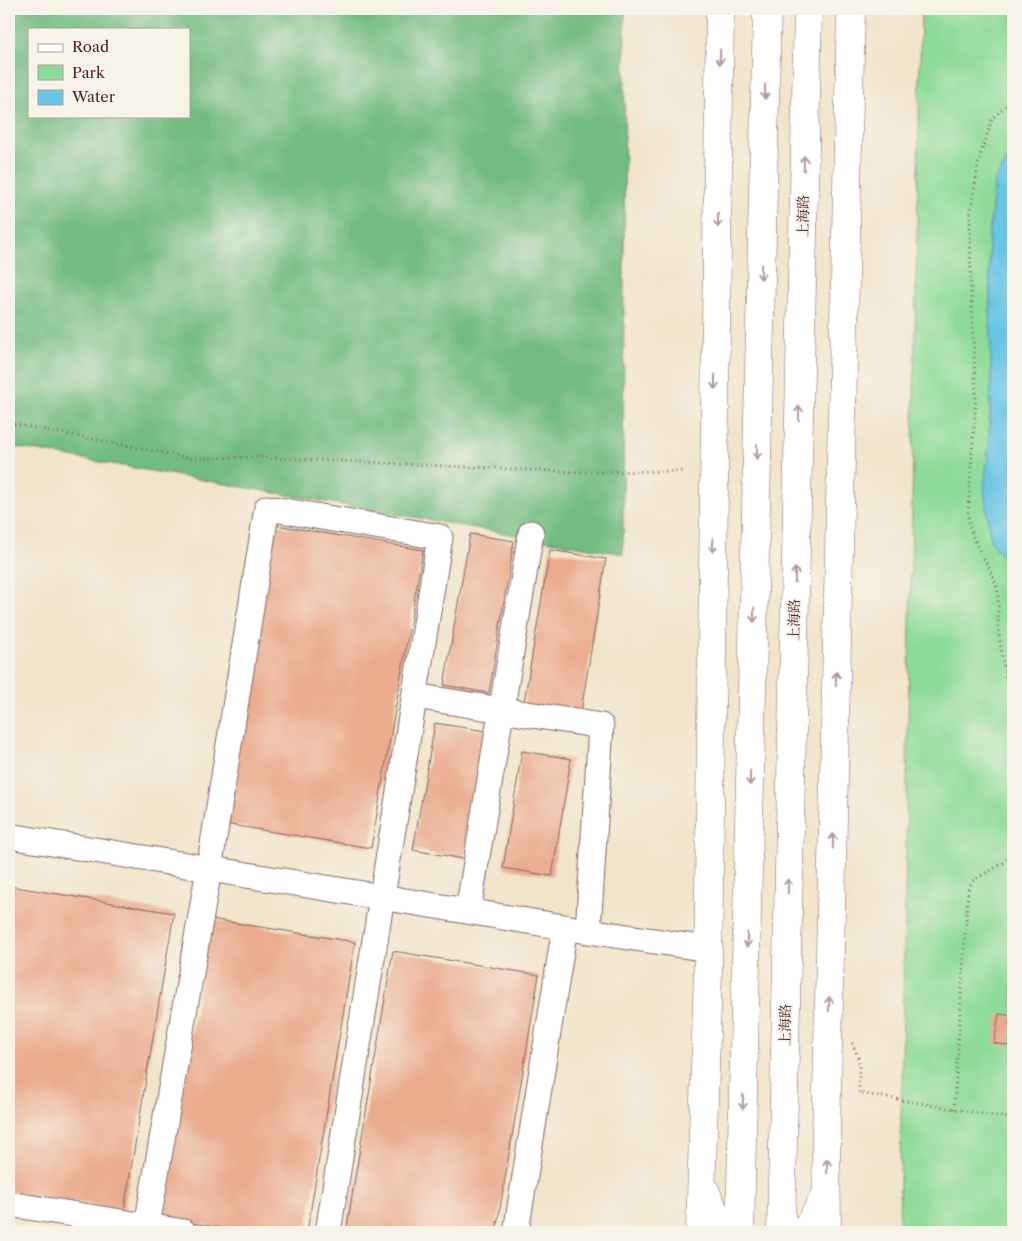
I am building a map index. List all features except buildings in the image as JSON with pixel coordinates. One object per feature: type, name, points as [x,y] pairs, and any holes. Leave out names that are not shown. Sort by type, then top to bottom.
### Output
[{"type":"main road","points":[[700,1232],[708,949],[720,9]]},
{"type":"main road","points":[[740,1232],[767,9]]},
{"type":"main road","name":"上海路","points":[[781,1232],[808,9]]},
{"type":"main road","points":[[826,1232],[851,9]]},
{"type":"main road","points":[[701,1182],[718,1220],[730,1232]]},
{"type":"main road","points":[[798,1232],[808,1226],[826,1193]]},
{"type":"lane","points":[[146,1226],[209,869],[267,508],[440,537],[328,1232]]},
{"type":"lane","points":[[468,911],[531,533]]},
{"type":"lane","points":[[415,696],[601,726],[577,929],[516,1232]]},
{"type":"lane","points":[[9,836],[708,949]]},
{"type":"lane","points":[[9,1204],[184,1232]]},
{"type":"path","points":[[1013,99],[992,119],[979,160],[970,215],[971,291],[976,397],[968,513],[969,526],[975,544],[995,583],[998,594],[998,632],[1013,717]]},
{"type":"path","points":[[9,423],[192,458],[251,457],[577,472],[682,471]]},
{"type":"path","points":[[954,1109],[968,891],[972,881],[1005,862],[1013,851]]},
{"type":"path","points":[[829,1038],[848,1038],[855,1045],[859,1059],[859,1093],[1013,1119]]},
{"type":"green space","points":[[9,9],[625,9],[623,554],[9,446]]},
{"type":"green space","points":[[921,9],[1013,9],[1013,1232],[899,1232]]},
{"type":"water","points":[[1013,151],[1013,569],[991,542],[984,489],[989,444],[991,376],[989,235],[995,181]]}]
